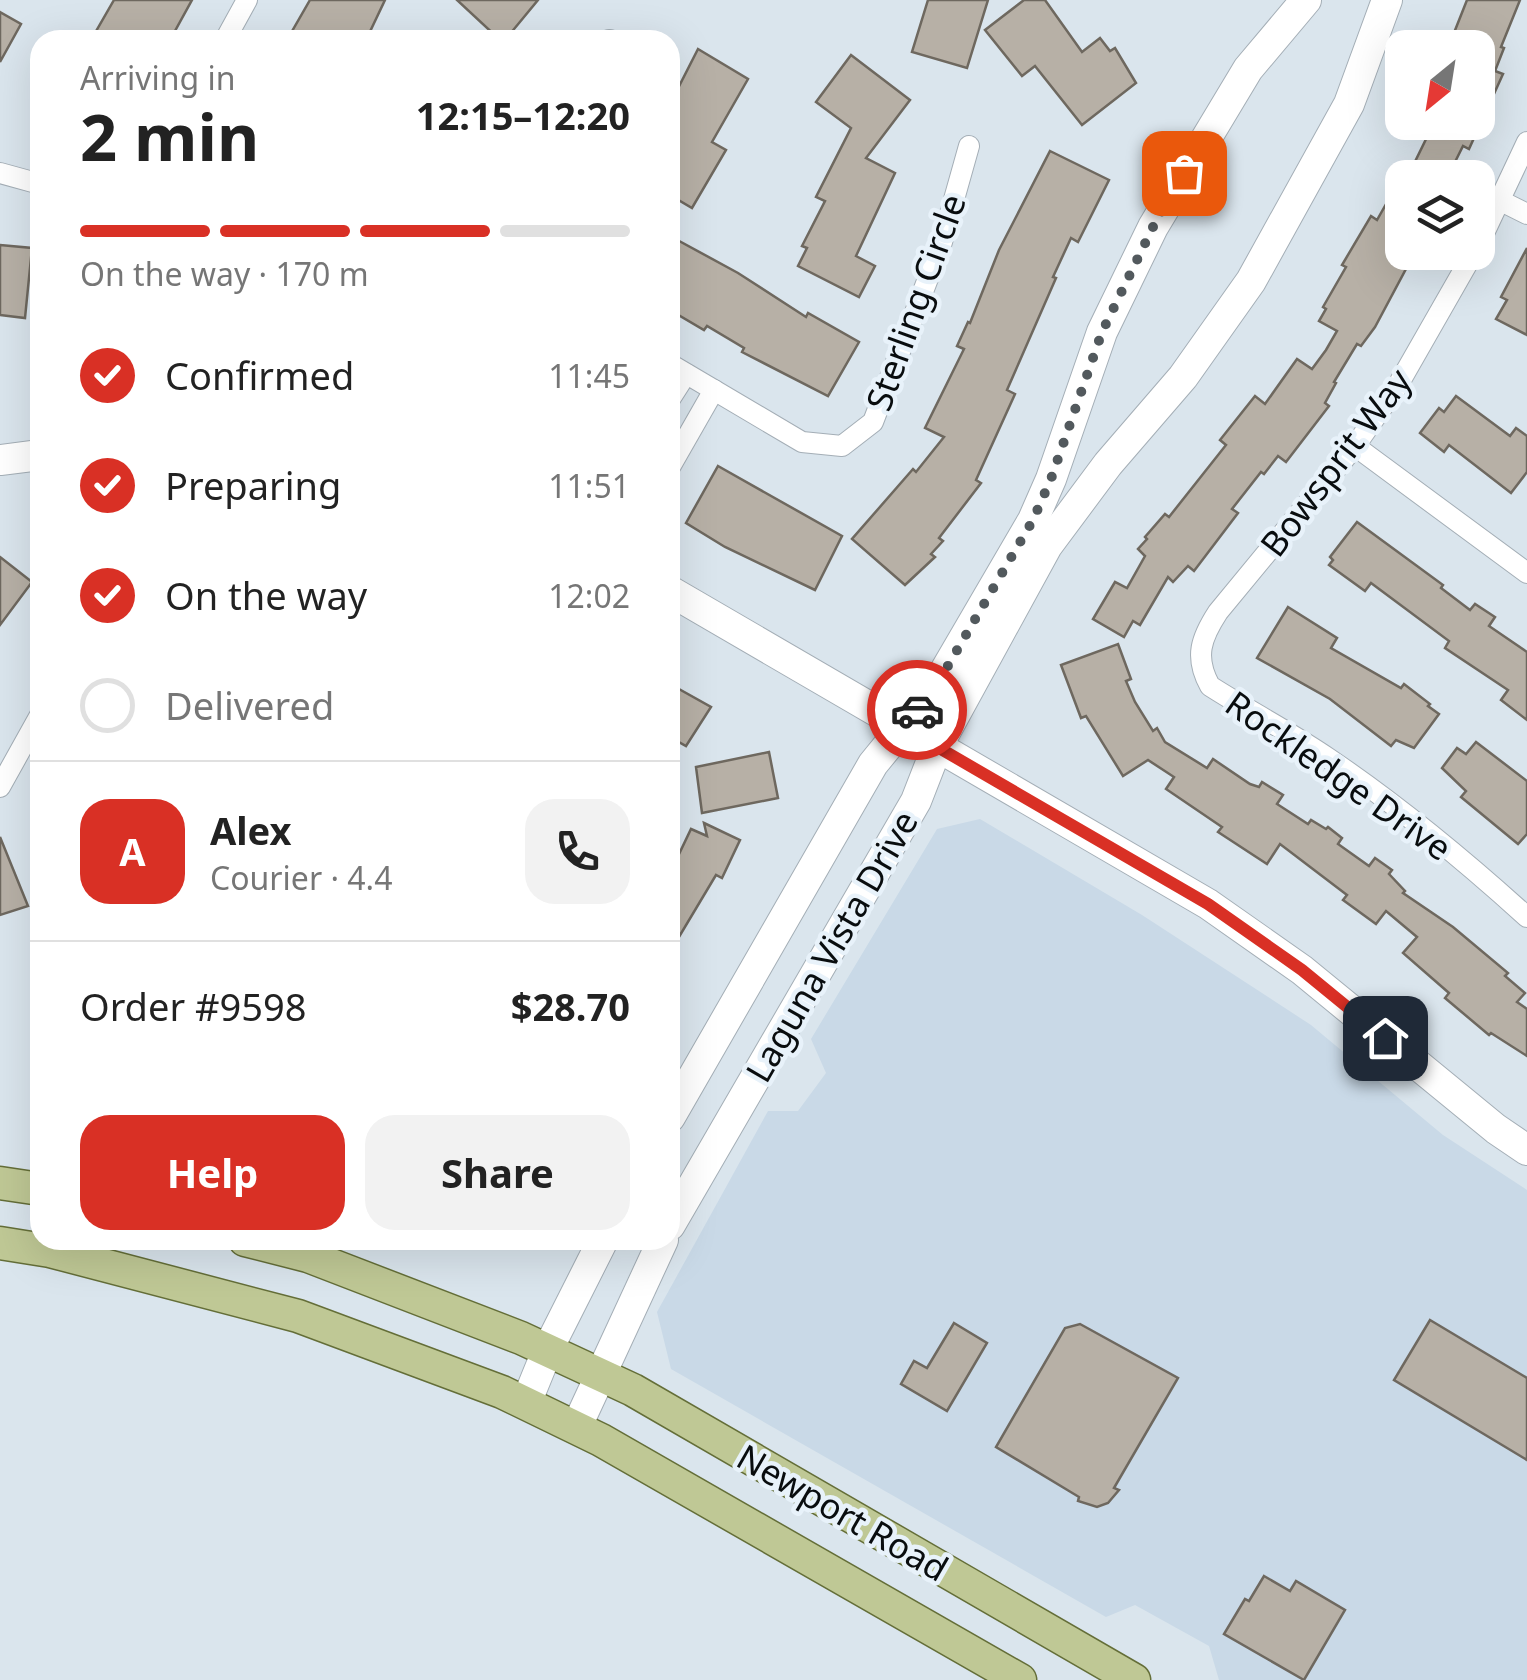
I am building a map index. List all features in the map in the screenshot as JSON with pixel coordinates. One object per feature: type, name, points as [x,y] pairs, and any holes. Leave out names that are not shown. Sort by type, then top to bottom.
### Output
[{"type":"main road","points":[[0,1183],[30,1188]]},
{"type":"main road","name":"Newport Road","points":[[0,1243],[30,1249]]},
{"type":"main road","name":"Newport Road","points":[[37,1250],[298,1316],[526,1403],[1020,1680]]},
{"type":"main road","name":"Newport Road","points":[[284,1250],[548,1350],[633,1390],[1134,1680]]},
{"type":"street","points":[[231,30],[248,0]]},
{"type":"street","name":"Laguna Vista Drive","points":[[680,1100],[873,764],[935,688],[1033,520],[1102,332],[1153,227],[1248,69],[1306,0]]},
{"type":"street","name":"Laguna Vista Drive","points":[[680,1209],[916,800],[936,747],[1047,546],[1108,464],[1183,377],[1251,281],[1350,104],[1387,0]]},
{"type":"street","points":[[1495,211],[1527,142]]},
{"type":"street","name":"Sterling Circle","points":[[714,390],[802,442],[842,446],[873,422],[942,242],[969,146]]},
{"type":"street","points":[[0,172],[30,181]]},
{"type":"street","points":[[1500,201],[1527,214]]},
{"type":"street","name":"Bowsprit Way","points":[[1201,669],[1204,634],[1218,612],[1355,446],[1398,384],[1464,270]]},
{"type":"street","points":[[680,370],[714,390],[680,450]]},
{"type":"street","points":[[1355,446],[1527,573]]},
{"type":"street","points":[[0,460],[30,456]]},
{"type":"street","points":[[680,597],[1208,904],[1302,970],[1527,1150]]},
{"type":"street","name":"Rockledge Drive","points":[[1201,669],[1210,686],[1328,758],[1394,805],[1527,918]]},
{"type":"street","points":[[0,787],[30,732]]},
{"type":"street","points":[[526,1403],[598,1250]]},
{"type":"street","points":[[576,1428],[658,1250]]},
{"type":"shaded area","points":[[980,819],[1142,915],[1311,1025],[1443,1135],[1527,1190],[1527,1680],[1219,1680],[1209,1646],[1135,1605],[1106,1617],[671,1369],[657,1312],[768,1111],[798,1111],[826,1073],[811,1039],[937,829]]},
{"type":"building","points":[[114,0],[192,0],[176,30],[97,30]]},
{"type":"building","points":[[310,0],[385,0],[371,30],[293,30]]},
{"type":"building","points":[[457,0],[538,0],[513,30],[489,30]]},
{"type":"building","points":[[928,0],[988,0],[967,68],[912,52]]},
{"type":"building","points":[[1024,0],[1045,0],[1082,52],[1100,38],[1110,51],[1115,48],[1136,83],[1082,125],[1035,66],[1022,76],[985,30]]},
{"type":"building","points":[[1467,0],[1520,0],[1495,71],[1495,30],[1455,30]]},
{"type":"building","points":[[0,12],[21,24],[0,62]]},
{"type":"building","points":[[698,49],[748,79],[712,142],[726,150],[692,208],[680,201],[680,84]]},
{"type":"building","points":[[851,55],[910,100],[866,158],[895,173],[856,256],[875,266],[859,297],[798,266],[807,248],[802,246],[825,201],[816,197],[851,128],[816,102]]},
{"type":"building","points":[[1495,71],[1503,74],[1495,92]]},
{"type":"building","points":[[1426,140],[1473,140],[1469,149],[1463,146],[1456,160],[1416,160]]},
{"type":"building","points":[[1050,151],[1109,180],[1078,242],[1071,238],[1053,277],[1056,278],[1007,390],[1015,394],[976,480],[981,483],[939,538],[943,541],[931,554],[935,557],[905,585],[852,539],[944,437],[925,428],[964,349],[957,346],[999,250]]},
{"type":"building","points":[[1385,206],[1385,270],[1405,270],[1375,327],[1361,346],[1357,344],[1334,382],[1325,403],[1329,406],[1286,462],[1278,456],[1264,474],[1261,472],[1232,509],[1238,513],[1194,571],[1188,566],[1173,582],[1168,577],[1140,625],[1133,621],[1124,637],[1093,619],[1115,582],[1127,588],[1145,556],[1138,549],[1145,537],[1165,514],[1169,517],[1226,445],[1220,440],[1255,396],[1265,404],[1297,359],[1312,369],[1326,350],[1337,331],[1319,321],[1326,309],[1323,307],[1371,216],[1377,220]]},
{"type":"building","points":[[680,241],[806,317],[808,313],[859,342],[828,396],[742,352],[744,348],[707,326],[704,330],[680,316]]},
{"type":"building","points":[[0,245],[30,248],[25,318],[0,315]]},
{"type":"building","points":[[1527,248],[1527,335],[1496,319],[1507,300],[1501,297]]},
{"type":"building","points":[[1456,396],[1510,436],[1516,428],[1527,436],[1527,472],[1511,493],[1449,445],[1444,452],[1420,433],[1439,408],[1444,412]]},
{"type":"building","points":[[718,466],[842,536],[815,590],[725,547],[686,523]]},
{"type":"building","points":[[1357,522],[1443,585],[1441,588],[1470,610],[1475,604],[1495,617],[1489,626],[1527,652],[1527,720],[1501,700],[1508,690],[1445,648],[1449,641],[1371,583],[1365,591],[1329,565],[1333,560],[1330,557]]},
{"type":"building","points":[[0,557],[30,580],[30,585],[0,625]]},
{"type":"building","points":[[1288,607],[1337,638],[1331,648],[1401,688],[1404,684],[1439,714],[1414,748],[1396,740],[1391,746],[1330,699],[1257,658]]},
{"type":"building","points":[[1118,644],[1135,702],[1165,742],[1207,768],[1213,759],[1250,784],[1259,787],[1262,782],[1283,795],[1277,804],[1308,824],[1311,820],[1328,827],[1342,838],[1338,844],[1369,866],[1375,858],[1392,870],[1389,874],[1403,893],[1453,927],[1508,973],[1505,976],[1525,993],[1517,1002],[1527,1009],[1527,1056],[1489,1035],[1445,998],[1449,993],[1403,953],[1417,937],[1386,911],[1376,924],[1343,900],[1347,895],[1280,844],[1267,864],[1218,832],[1222,827],[1166,789],[1174,777],[1148,760],[1123,776],[1086,716],[1081,718],[1061,665]]},
{"type":"building","points":[[680,690],[711,707],[686,746],[680,743]]},
{"type":"building","points":[[1476,742],[1527,781],[1527,834],[1518,844],[1461,797],[1466,791],[1442,768],[1457,748],[1466,754]]},
{"type":"building","points":[[769,752],[778,798],[702,813],[696,767]]},
{"type":"building","points":[[704,823],[740,840],[722,878],[716,875],[680,935],[680,852],[691,829],[707,836]]},
{"type":"building","points":[[0,837],[28,906],[0,915]]},
{"type":"building","points":[[1430,1320],[1527,1378],[1527,1460],[1394,1380]]},
{"type":"building","points":[[954,1323],[987,1343],[947,1411],[901,1384],[914,1361],[927,1368]]},
{"type":"building","points":[[1080,1324],[1178,1378],[1114,1488],[1119,1490],[1108,1503],[1097,1507],[1078,1501],[1079,1497],[996,1447],[1065,1328]]},
{"type":"building","points":[[1264,1576],[1290,1591],[1296,1581],[1345,1610],[1304,1680],[1224,1634]]},
{"type":"way so far","points":[[917,710],[935,688],[1033,520],[1102,332],[1184,173]]},
{"type":"route","points":[[917,710],[903,727],[1208,904],[1302,970],[1385,1038]]}]
